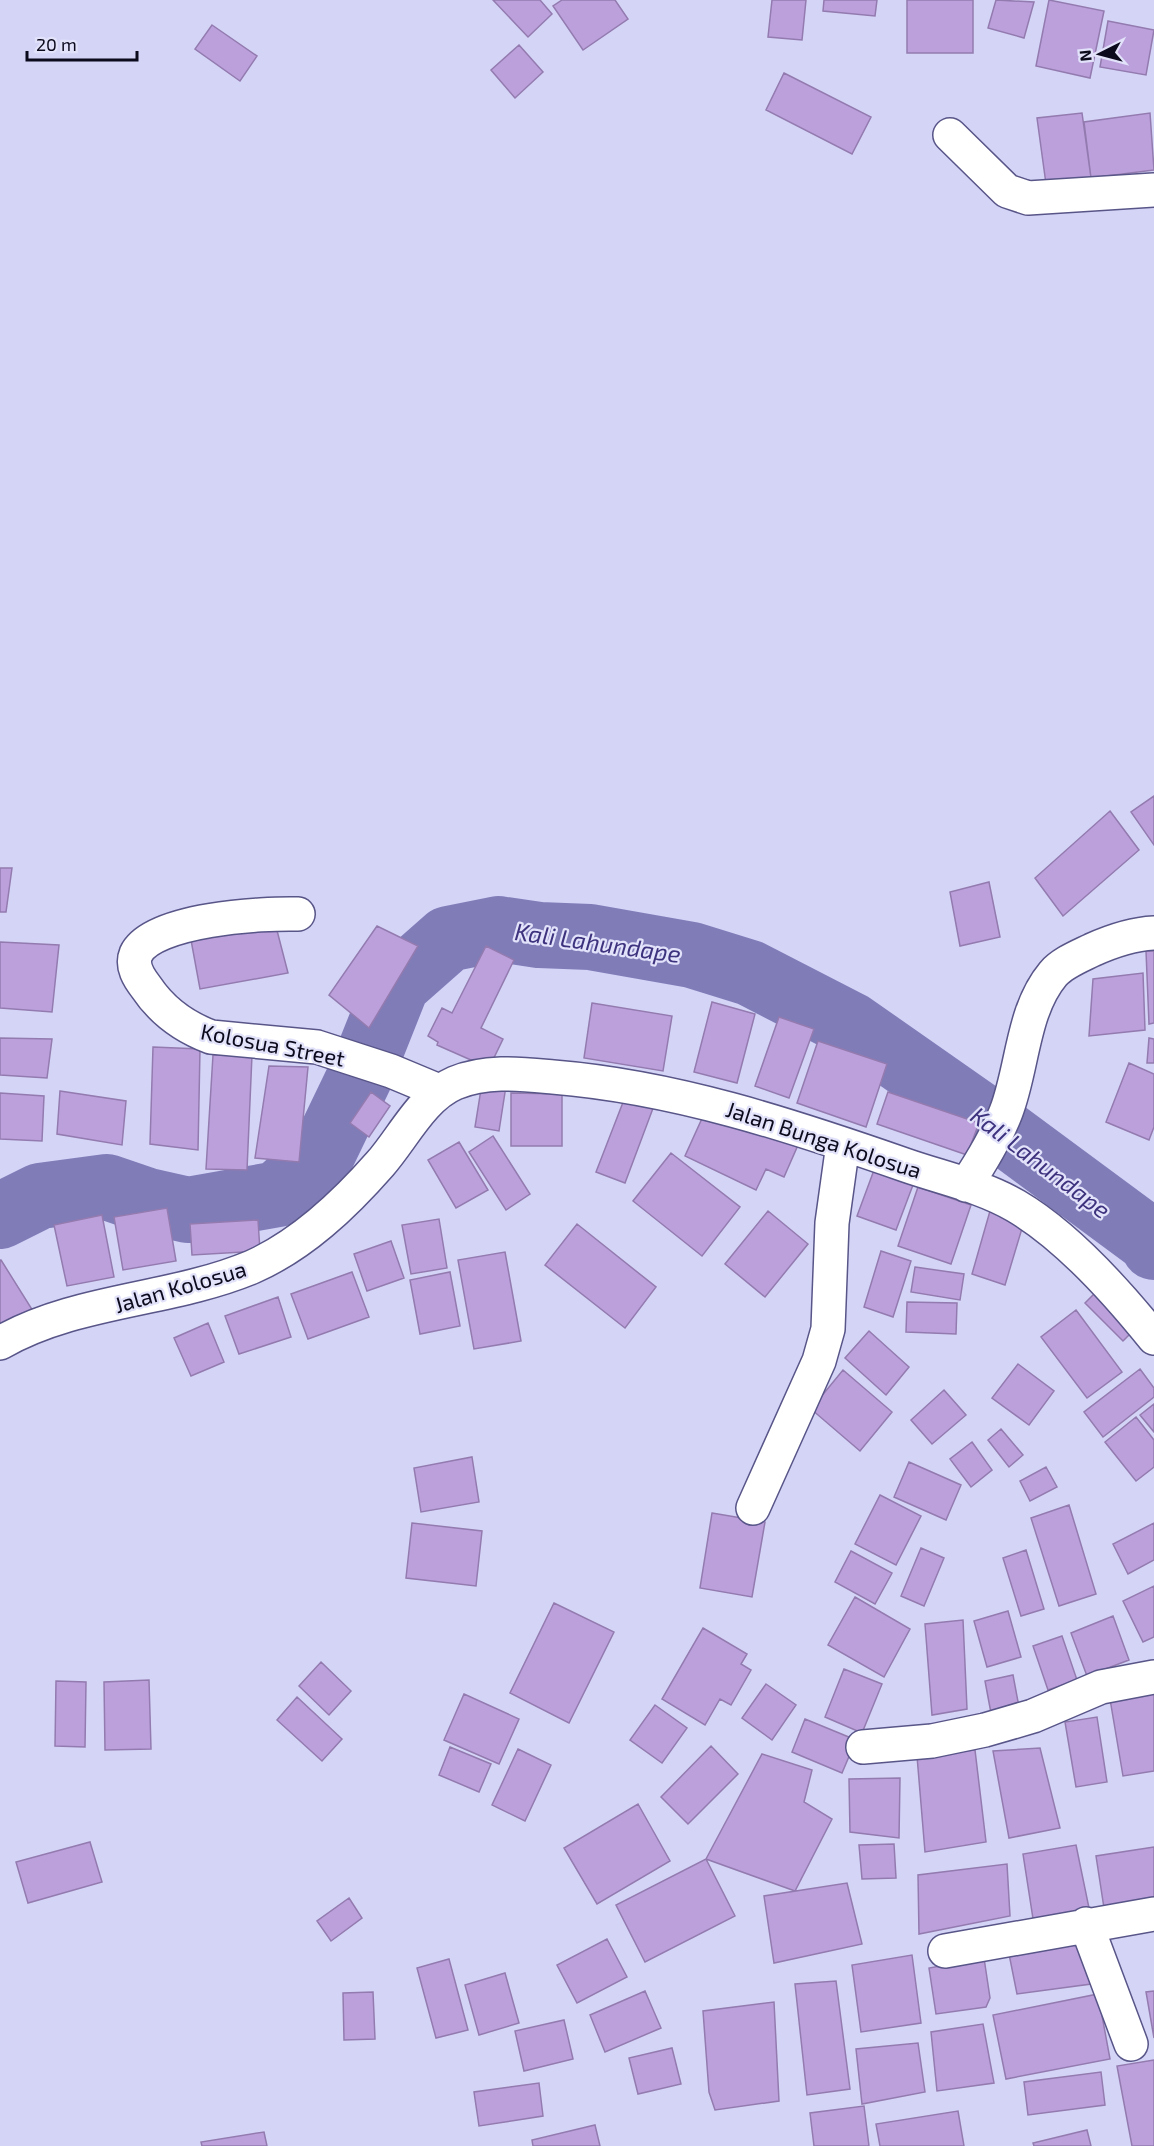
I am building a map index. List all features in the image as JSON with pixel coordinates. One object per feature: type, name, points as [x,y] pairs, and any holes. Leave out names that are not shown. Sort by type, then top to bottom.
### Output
[{"type":"street","points":[[950,135],[1007,191],[1016,195],[1028,198],[1154,190]]},
{"type":"street","name":"Kolosua Street","points":[[298,914],[262,913],[184,926],[144,944],[137,952],[135,969],[158,1002],[178,1021],[193,1030],[211,1036],[317,1047],[391,1071],[439,1091]]},
{"type":"street","points":[[966,1185],[988,1151],[1007,1111],[1030,1022],[1042,992],[1054,972],[1076,958],[1116,940],[1154,933]]},
{"type":"street","name":"Jalan Bunga Kolosua","points":[[439,1091],[480,1076],[507,1073],[577,1079],[707,1102],[808,1130],[843,1144],[988,1191],[1045,1226],[1101,1278],[1154,1338]]},
{"type":"street","name":"Jalan Kolosua","points":[[0,1343],[23,1330],[52,1320],[195,1287],[253,1266],[292,1246],[321,1224],[380,1165],[439,1091]]},
{"type":"street","points":[[753,1508],[815,1371],[828,1329],[832,1223],[843,1144]]},
{"type":"street","points":[[863,1747],[932,1741],[985,1730],[1033,1716],[1101,1687],[1154,1677]]},
{"type":"street","points":[[945,1951],[1086,1924],[1154,1914]]},
{"type":"street","points":[[1086,1924],[1131,2044]]},
{"type":"building","points":[[493,0],[540,0],[552,14],[528,37]]},
{"type":"building","points":[[562,0],[615,0],[628,19],[583,50],[553,6]]},
{"type":"building","points":[[772,0],[806,0],[802,40],[768,37]]},
{"type":"building","points":[[824,0],[877,0],[875,16],[823,11]]},
{"type":"building","points":[[907,0],[973,0],[973,53],[907,53]]},
{"type":"building","points":[[996,0],[1034,2],[1024,38],[988,28]]},
{"type":"building","points":[[1049,0],[1104,11],[1090,78],[1036,66]]},
{"type":"building","points":[[1108,21],[1154,30],[1146,75],[1100,67]]},
{"type":"building","points":[[212,25],[257,56],[240,81],[195,49]]},
{"type":"building","points":[[519,45],[543,72],[515,98],[491,70]]},
{"type":"building","points":[[784,73],[871,117],[852,154],[766,110]]},
{"type":"building","points":[[1082,113],[1091,178],[1046,184],[1037,118]]},
{"type":"building","points":[[1150,113],[1154,170],[1091,178],[1084,122]]},
{"type":"building","points":[[1154,796],[1154,845],[1131,812]]},
{"type":"building","points":[[1110,811],[1139,850],[1063,916],[1035,878]]},
{"type":"building","points":[[0,868],[12,868],[6,912],[0,912]]},
{"type":"building","points":[[989,882],[1000,937],[960,946],[950,892]]},
{"type":"building","points":[[273,915],[288,973],[200,989],[189,929]]},
{"type":"building","points":[[377,926],[418,946],[369,1028],[329,995]]},
{"type":"building","points":[[0,942],[59,945],[52,1012],[0,1008]]},
{"type":"building","points":[[486,946],[514,960],[481,1028],[503,1039],[489,1068],[437,1045],[438,1042],[428,1036],[442,1008],[452,1013]]},
{"type":"building","points":[[1146,951],[1154,951],[1154,1023],[1149,1024]]},
{"type":"building","points":[[1143,973],[1145,1030],[1089,1036],[1093,979]]},
{"type":"building","points":[[712,1002],[755,1014],[737,1083],[694,1072]]},
{"type":"building","points":[[592,1003],[672,1016],[663,1071],[584,1058]]},
{"type":"building","points":[[779,1017],[814,1029],[789,1098],[755,1086]]},
{"type":"building","points":[[0,1038],[52,1039],[47,1078],[0,1075]]},
{"type":"building","points":[[1149,1038],[1154,1039],[1154,1063],[1147,1063]]},
{"type":"building","points":[[818,1041],[887,1064],[866,1127],[797,1103]]},
{"type":"building","points":[[153,1047],[200,1049],[198,1150],[150,1144]]},
{"type":"building","points":[[213,1055],[252,1055],[247,1170],[206,1169]]},
{"type":"building","points":[[1129,1063],[1154,1074],[1154,1127],[1149,1140],[1106,1122]]},
{"type":"building","points":[[269,1066],[308,1067],[299,1162],[255,1158]]},
{"type":"building","points":[[482,1083],[506,1086],[499,1131],[475,1127]]},
{"type":"building","points":[[60,1091],[126,1101],[122,1145],[57,1134]]},
{"type":"building","points":[[371,1092],[390,1106],[369,1137],[350,1123]]},
{"type":"building","points":[[627,1092],[655,1103],[625,1183],[596,1172]]},
{"type":"building","points":[[888,1092],[979,1123],[967,1155],[877,1124]]},
{"type":"building","points":[[0,1093],[44,1096],[42,1141],[0,1139]]},
{"type":"building","points":[[511,1093],[562,1094],[562,1146],[511,1146]]},
{"type":"building","points":[[709,1103],[798,1145],[784,1177],[766,1169],[756,1190],[685,1156]]},
{"type":"building","points":[[493,1136],[530,1194],[506,1210],[469,1152]]},
{"type":"building","points":[[459,1142],[488,1190],[456,1208],[428,1160]]},
{"type":"building","points":[[671,1153],[740,1207],[702,1256],[633,1201]]},
{"type":"building","points":[[877,1162],[916,1177],[896,1230],[857,1216]]},
{"type":"building","points":[[918,1187],[971,1205],[951,1264],[898,1246]]},
{"type":"building","points":[[992,1204],[1026,1215],[1005,1285],[972,1274]]},
{"type":"building","points":[[167,1208],[176,1261],[123,1270],[114,1217]]},
{"type":"building","points":[[768,1211],[808,1244],[765,1297],[725,1264]]},
{"type":"building","points":[[102,1215],[114,1277],[67,1286],[54,1225]]},
{"type":"building","points":[[439,1219],[447,1268],[411,1274],[402,1225]]},
{"type":"building","points":[[258,1220],[260,1251],[192,1255],[190,1224]]},
{"type":"building","points":[[577,1224],[656,1287],[625,1328],[545,1265]]},
{"type":"building","points":[[391,1241],[404,1278],[367,1291],[354,1254]]},
{"type":"building","points":[[881,1251],[911,1261],[893,1317],[864,1307]]},
{"type":"building","points":[[505,1252],[521,1341],[474,1349],[458,1260]]},
{"type":"building","points":[[0,1260],[33,1311],[0,1332]]},
{"type":"building","points":[[915,1267],[964,1274],[960,1300],[911,1292]]},
{"type":"building","points":[[352,1272],[369,1317],[308,1339],[291,1294]]},
{"type":"building","points":[[450,1272],[460,1326],[420,1334],[410,1280]]},
{"type":"building","points":[[1102,1286],[1140,1324],[1123,1341],[1085,1303]]},
{"type":"building","points":[[278,1297],[291,1337],[239,1354],[225,1316]]},
{"type":"building","points":[[907,1302],[957,1303],[956,1334],[906,1332]]},
{"type":"building","points":[[1076,1310],[1122,1372],[1087,1398],[1041,1337]]},
{"type":"building","points":[[208,1323],[224,1362],[191,1376],[174,1338]]},
{"type":"building","points":[[869,1331],[909,1367],[886,1395],[845,1358]]},
{"type":"building","points":[[1018,1364],[1054,1391],[1029,1425],[992,1398]]},
{"type":"building","points":[[1140,1369],[1154,1388],[1154,1397],[1103,1437],[1084,1412]]},
{"type":"building","points":[[843,1370],[892,1412],[860,1451],[811,1409]]},
{"type":"building","points":[[944,1390],[966,1415],[932,1444],[911,1420]]},
{"type":"building","points":[[1154,1404],[1154,1432],[1140,1415]]},
{"type":"building","points":[[1136,1417],[1154,1440],[1154,1467],[1136,1481],[1105,1442]]},
{"type":"building","points":[[1001,1429],[1023,1455],[1009,1467],[988,1440]]},
{"type":"building","points":[[972,1442],[992,1470],[971,1487],[950,1459]]},
{"type":"building","points":[[472,1457],[479,1502],[421,1512],[414,1468]]},
{"type":"building","points":[[909,1462],[961,1485],[946,1520],[894,1497]]},
{"type":"building","points":[[1046,1467],[1057,1487],[1030,1501],[1020,1481]]},
{"type":"building","points":[[880,1495],[921,1516],[896,1565],[855,1544]]},
{"type":"building","points":[[1069,1505],[1096,1594],[1059,1606],[1031,1518]]},
{"type":"building","points":[[712,1513],[765,1522],[752,1597],[700,1588]]},
{"type":"building","points":[[412,1523],[482,1531],[476,1586],[406,1578]]},
{"type":"building","points":[[1154,1523],[1154,1560],[1128,1574],[1113,1544]]},
{"type":"building","points":[[921,1548],[944,1558],[924,1606],[901,1596]]},
{"type":"building","points":[[1026,1550],[1044,1609],[1021,1616],[1003,1558]]},
{"type":"building","points":[[851,1551],[892,1573],[875,1604],[835,1582]]},
{"type":"building","points":[[1154,1586],[1154,1637],[1143,1642],[1123,1601]]},
{"type":"building","points":[[855,1597],[910,1629],[884,1677],[828,1645]]},
{"type":"building","points":[[554,1603],[614,1632],[569,1723],[510,1693]]},
{"type":"building","points":[[1008,1611],[1021,1657],[987,1667],[974,1621]]},
{"type":"building","points":[[1113,1616],[1129,1660],[1087,1676],[1071,1633]]},
{"type":"building","points":[[963,1620],[967,1709],[932,1715],[925,1624]]},
{"type":"building","points":[[703,1628],[747,1654],[741,1664],[751,1670],[731,1705],[720,1699],[705,1725],[662,1699]]},
{"type":"building","points":[[1062,1636],[1077,1680],[1048,1690],[1033,1646]]},
{"type":"building","points":[[321,1662],[351,1691],[329,1715],[299,1686]]},
{"type":"building","points":[[844,1669],[882,1684],[862,1733],[825,1717]]},
{"type":"building","points":[[1013,1675],[1019,1707],[991,1713],[985,1681]]},
{"type":"building","points":[[149,1680],[151,1749],[105,1750],[104,1682]]},
{"type":"building","points":[[56,1681],[86,1682],[85,1747],[55,1746]]},
{"type":"building","points":[[766,1684],[796,1705],[772,1740],[742,1718]]},
{"type":"building","points":[[1154,1692],[1154,1771],[1123,1776],[1110,1699]]},
{"type":"building","points":[[464,1694],[519,1719],[499,1764],[444,1740]]},
{"type":"building","points":[[297,1697],[342,1739],[322,1761],[277,1720]]},
{"type":"building","points":[[655,1705],[687,1728],[662,1763],[630,1740]]},
{"type":"building","points":[[1097,1717],[1107,1782],[1076,1787],[1065,1722]]},
{"type":"building","points":[[805,1719],[856,1740],[842,1773],[792,1752]]},
{"type":"building","points":[[711,1746],[738,1774],[688,1824],[661,1797]]},
{"type":"building","points":[[450,1747],[491,1764],[479,1792],[439,1775]]},
{"type":"building","points":[[1040,1748],[1060,1828],[1009,1838],[993,1751]]},
{"type":"building","points":[[518,1749],[551,1765],[525,1821],[492,1805]]},
{"type":"building","points":[[975,1750],[986,1842],[925,1852],[917,1756]]},
{"type":"building","points":[[762,1754],[812,1770],[804,1802],[832,1819],[795,1891],[706,1859]]},
{"type":"building","points":[[900,1778],[899,1838],[850,1832],[849,1779]]},
{"type":"building","points":[[638,1804],[670,1861],[597,1904],[564,1848]]},
{"type":"building","points":[[90,1842],[102,1882],[28,1903],[16,1862]]},
{"type":"building","points":[[894,1844],[896,1878],[862,1879],[859,1845]]},
{"type":"building","points":[[1076,1845],[1089,1908],[1034,1925],[1023,1854]]},
{"type":"building","points":[[1154,1847],[1154,1900],[1104,1908],[1096,1856]]},
{"type":"building","points":[[706,1859],[735,1916],[645,1962],[616,1905]]},
{"type":"building","points":[[1007,1864],[1010,1916],[919,1934],[918,1875]]},
{"type":"building","points":[[847,1883],[862,1944],[774,1963],[764,1896]]},
{"type":"building","points":[[349,1898],[362,1918],[331,1941],[317,1921]]},
{"type":"building","points":[[607,1939],[627,1977],[577,2003],[557,1965]]},
{"type":"building","points":[[1082,1940],[1091,1984],[1017,1994],[1009,1954]]},
{"type":"building","points":[[912,1955],[921,2023],[861,2032],[852,1965]]},
{"type":"building","points":[[984,1958],[990,1998],[986,2007],[936,2014],[929,1968]]},
{"type":"building","points":[[449,1959],[468,2030],[436,2038],[417,1968]]},
{"type":"building","points":[[505,1973],[519,2023],[479,2035],[465,1985]]},
{"type":"building","points":[[836,1981],[850,2089],[807,2095],[795,1984]]},
{"type":"building","points":[[645,1991],[661,2028],[605,2052],[590,2015]]},
{"type":"building","points":[[1154,1991],[1154,2038],[1146,1992]]},
{"type":"building","points":[[373,1992],[375,2039],[344,2040],[343,1993]]},
{"type":"building","points":[[1098,1994],[1110,2059],[1006,2079],[993,2015]]},
{"type":"building","points":[[774,2002],[779,2101],[715,2110],[709,2092],[703,2011]]},
{"type":"building","points":[[564,2020],[573,2059],[524,2071],[515,2031]]},
{"type":"building","points":[[983,2024],[994,2083],[937,2091],[931,2032]]},
{"type":"building","points":[[918,2043],[925,2092],[862,2104],[856,2049]]},
{"type":"building","points":[[672,2048],[681,2084],[638,2094],[629,2058]]},
{"type":"building","points":[[1154,2060],[1154,2146],[1132,2146],[1117,2066]]},
{"type":"building","points":[[1101,2072],[1105,2105],[1028,2115],[1024,2082]]},
{"type":"building","points":[[539,2083],[543,2116],[479,2126],[474,2092]]},
{"type":"building","points":[[864,2106],[869,2146],[814,2146],[810,2113]]},
{"type":"building","points":[[958,2111],[964,2146],[880,2146],[876,2124]]},
{"type":"building","points":[[595,2125],[600,2146],[533,2146],[532,2140]]},
{"type":"building","points":[[1087,2130],[1091,2146],[1034,2146],[1033,2143]]},
{"type":"building","points":[[264,2132],[267,2146],[202,2146],[201,2142]]},
{"type":"waterway","name":"Kali Lahundape","points":[[0,1216],[40,1196],[107,1187],[148,1201],[188,1210],[278,1194],[323,1153],[362,1072],[397,984],[448,939],[498,929],[539,935],[590,937],[692,955],[750,973],[851,1025],[994,1125],[1151,1241],[1154,1247]]}]
